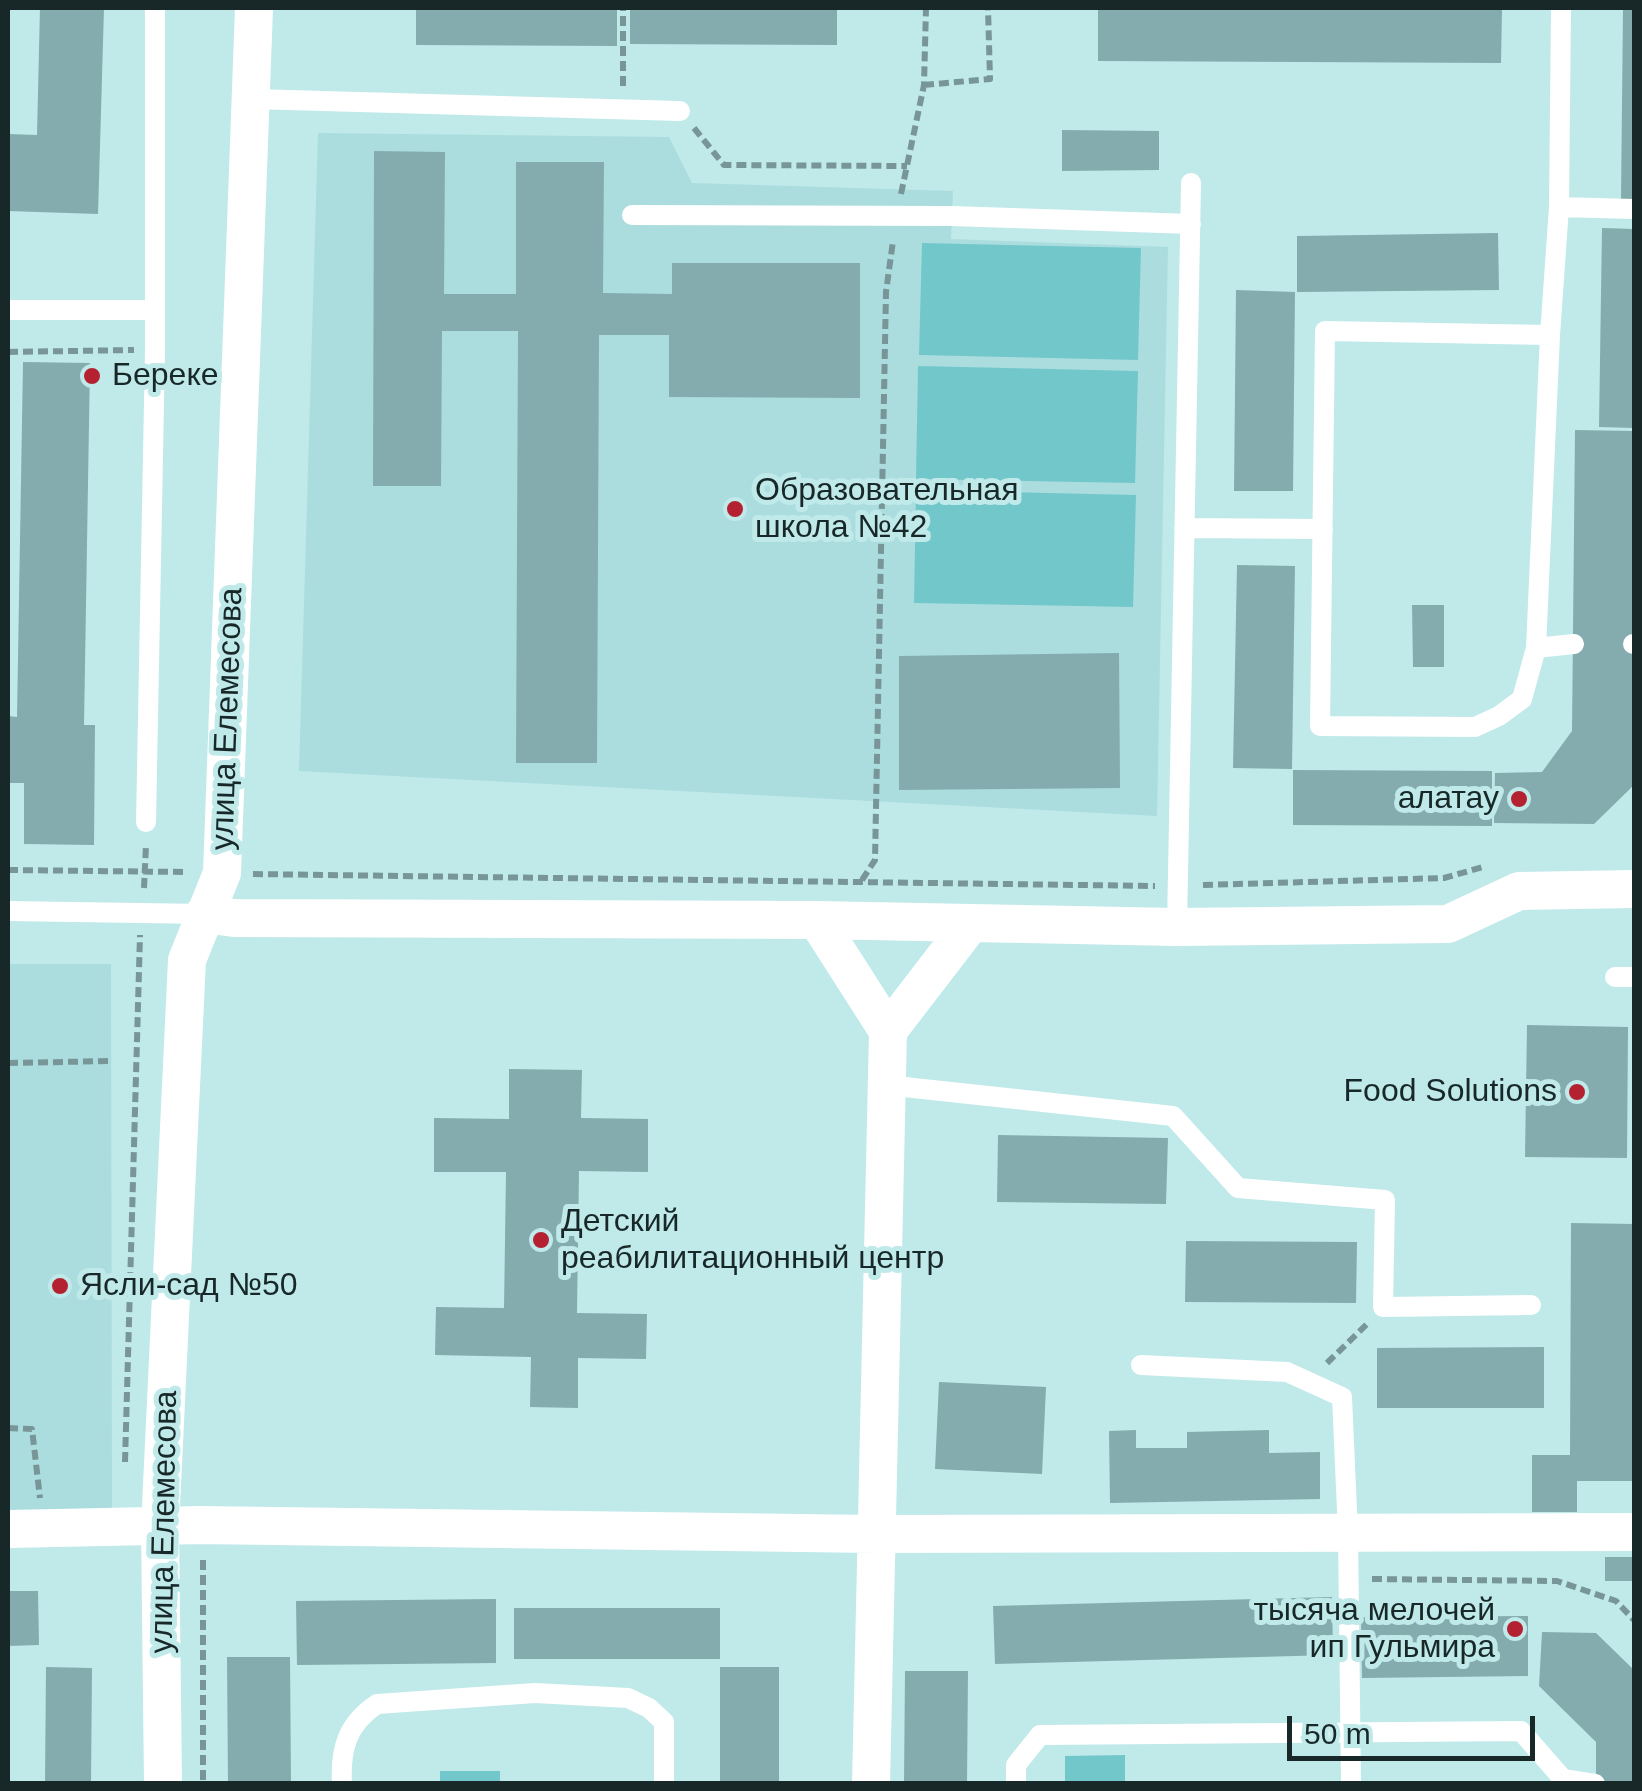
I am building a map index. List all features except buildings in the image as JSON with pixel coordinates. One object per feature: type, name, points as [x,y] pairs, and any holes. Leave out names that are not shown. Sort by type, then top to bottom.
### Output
[{"type":"street","name":"улица Елемесова","points":[[163,1784],[160,1527],[187,960],[222,873],[254,8]]},
{"type":"street","points":[[204,914],[254,918],[817,920],[1176,927],[1448,924],[1520,891],[1634,888]]},
{"type":"street","points":[[817,920],[888,1031],[872,1784]]},
{"type":"street","points":[[888,1031],[971,923]]},
{"type":"street","points":[[8,1528],[875,1534],[1634,1532]]},
{"type":"lane","points":[[146,822],[155,350],[155,8]]},
{"type":"lane","points":[[1550,336],[1325,331],[1320,726],[1476,727],[1522,698],[1536,648],[1559,207],[1561,8]]},
{"type":"lane","points":[[252,99],[680,111]]},
{"type":"lane","points":[[1176,927],[1191,182]]},
{"type":"lane","points":[[1559,207],[1634,209]]},
{"type":"lane","points":[[632,214],[1191,224]]},
{"type":"lane","points":[[8,310],[154,310]]},
{"type":"lane","points":[[1184,528],[1322,529]]},
{"type":"lane","points":[[1536,648],[1574,644]]},
{"type":"lane","points":[[8,911],[204,914]]},
{"type":"lane","points":[[886,1085],[1173,1116],[1238,1188],[1386,1200],[1383,1308],[1531,1305]]},
{"type":"lane","points":[[1142,1365],[1287,1372],[1342,1398],[1351,1784]]},
{"type":"lane","points":[[342,1784],[340,1752],[358,1716],[376,1704],[535,1694],[628,1698],[649,1708],[664,1722],[664,1784]]},
{"type":"lane","points":[[1016,1784],[1016,1766],[1040,1734],[1521,1731],[1563,1781],[1595,1784]]},
{"type":"path","points":[[622,110],[623,8]]},
{"type":"path","points":[[862,880],[876,860],[886,292],[896,218],[924,85],[926,8]]},
{"type":"path","points":[[924,85],[990,79],[988,8]]},
{"type":"path","points":[[680,111],[724,165],[907,166]]},
{"type":"path","points":[[8,352],[155,350]]},
{"type":"path","points":[[125,1466],[146,822]]},
{"type":"path","points":[[8,870],[1176,886],[1444,878],[1481,867],[1500,867]]},
{"type":"path","points":[[8,1063],[112,1061]]},
{"type":"path","points":[[1308,1382],[1383,1308]]},
{"type":"path","points":[[8,1428],[32,1429],[41,1504]]},
{"type":"path","points":[[1348,1579],[1557,1581],[1616,1601],[1634,1620]]},
{"type":"shaded area","name":"Образовательная школа №42","points":[[318,133],[669,137],[692,183],[953,191],[951,239],[1168,247],[1157,816],[299,771]]},
{"type":"shaded area","points":[[922,243],[1141,248],[1138,360],[919,355]]},
{"type":"shaded area","points":[[918,366],[1138,371],[1135,483],[916,479]]},
{"type":"shaded area","points":[[916,490],[1136,495],[1133,607],[914,603]]},
{"type":"shaded area","name":"Ясли-сад №50","points":[[8,964],[111,964],[112,1510],[8,1512]]},
{"type":"shaded area","points":[[1125,1755],[1125,1783],[1065,1783],[1065,1756]]},
{"type":"shaded area","points":[[440,1771],[500,1771],[500,1783],[440,1783]]},
{"type":"place","name":"Береке","points":[[92,376]]},
{"type":"place","name":"Образовательная школа №42","points":[[735,509]]},
{"type":"place","name":"алатау","points":[[1519,799]]},
{"type":"place","name":"Food Solutions","points":[[1577,1092]]},
{"type":"place","name":"Детский реабилитационный центр","points":[[541,1240]]},
{"type":"place","name":"Ясли-сад №50","points":[[60,1286]]},
{"type":"place","name":"тысяча мелочей ип Гульмира","points":[[1515,1629]]}]
